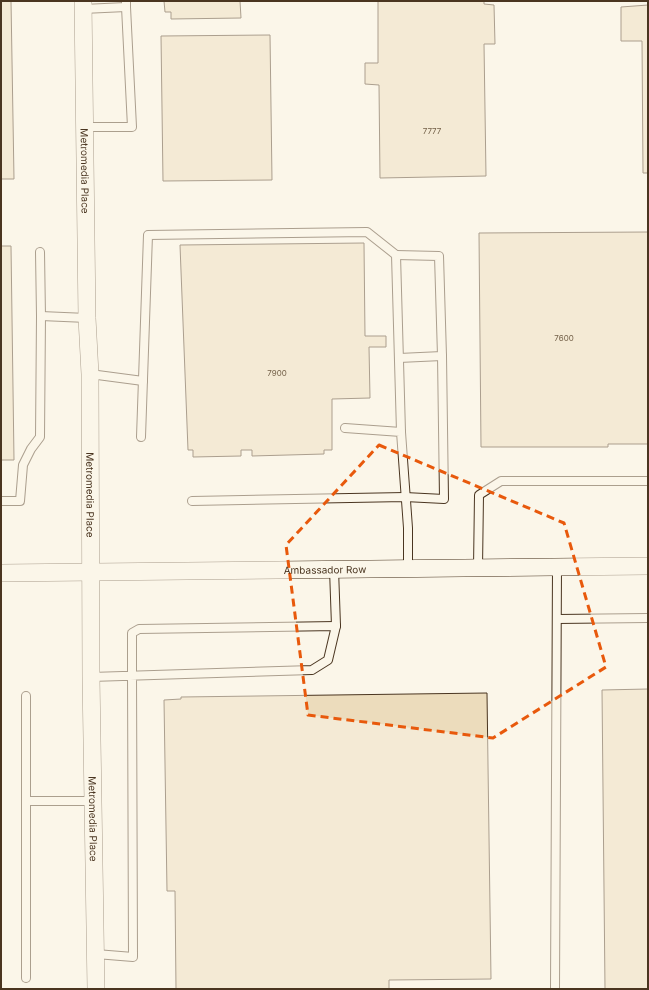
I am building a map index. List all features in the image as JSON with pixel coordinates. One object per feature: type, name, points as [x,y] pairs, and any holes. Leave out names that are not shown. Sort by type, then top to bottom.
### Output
[{"type":"street","name":"Metromedia Place","points":[[83,5],[87,318],[90,374],[91,677],[96,989]]},
{"type":"street","name":"Ambassador Row","points":[[1,573],[648,566]]},
{"type":"lane","points":[[83,5],[126,4],[132,127],[84,127]]},
{"type":"lane","points":[[141,437],[148,235],[367,232],[396,255],[439,256],[444,499],[405,497],[192,501]]},
{"type":"lane","points":[[1,501],[20,501],[23,465],[31,449],[40,437],[40,252]]},
{"type":"lane","points":[[396,255],[401,432],[408,528],[408,569]]},
{"type":"lane","points":[[41,316],[87,318]]},
{"type":"lane","points":[[399,358],[442,356]]},
{"type":"lane","points":[[90,374],[143,382]]},
{"type":"lane","points":[[345,428],[401,432]]},
{"type":"lane","points":[[478,568],[479,495],[501,481],[648,481]]},
{"type":"lane","points":[[555,989],[558,567]]},
{"type":"lane","points":[[91,677],[312,670],[328,660],[336,626],[334,569]]},
{"type":"lane","points":[[557,619],[648,618]]},
{"type":"lane","points":[[96,954],[133,957],[132,633],[139,629],[336,626]]},
{"type":"lane","points":[[26,696],[26,978]]},
{"type":"lane","points":[[26,801],[93,801]]},
{"type":"highlighted area","points":[[379,445],[564,523],[606,667],[493,738],[308,715],[286,545]]},
{"type":"building","points":[[1,1],[11,1],[14,179],[1,179]]},
{"type":"building","points":[[164,1],[240,1],[241,18],[171,19],[171,12],[165,12]]},
{"type":"building","points":[[378,1],[484,1],[484,4],[494,5],[495,44],[484,44],[486,176],[380,178],[379,85],[365,84],[365,63],[378,63]]},
{"type":"building","points":[[648,5],[648,173],[643,173],[642,41],[621,41],[621,7]]},
{"type":"building","points":[[270,35],[272,180],[163,181],[161,36]]},
{"type":"building","points":[[648,232],[648,444],[608,444],[608,447],[481,447],[479,233]]},
{"type":"building","points":[[364,243],[365,336],[386,336],[386,347],[369,347],[370,398],[332,399],[332,450],[324,450],[324,454],[252,456],[252,450],[241,450],[241,456],[193,457],[193,450],[188,450],[180,245]]},
{"type":"building","points":[[1,246],[11,246],[14,460],[1,460]]},
{"type":"building","points":[[648,689],[648,989],[605,989],[602,690]]},
{"type":"building","points":[[487,693],[491,979],[389,980],[389,989],[176,989],[175,891],[167,891],[164,700],[181,699],[181,697]]}]
